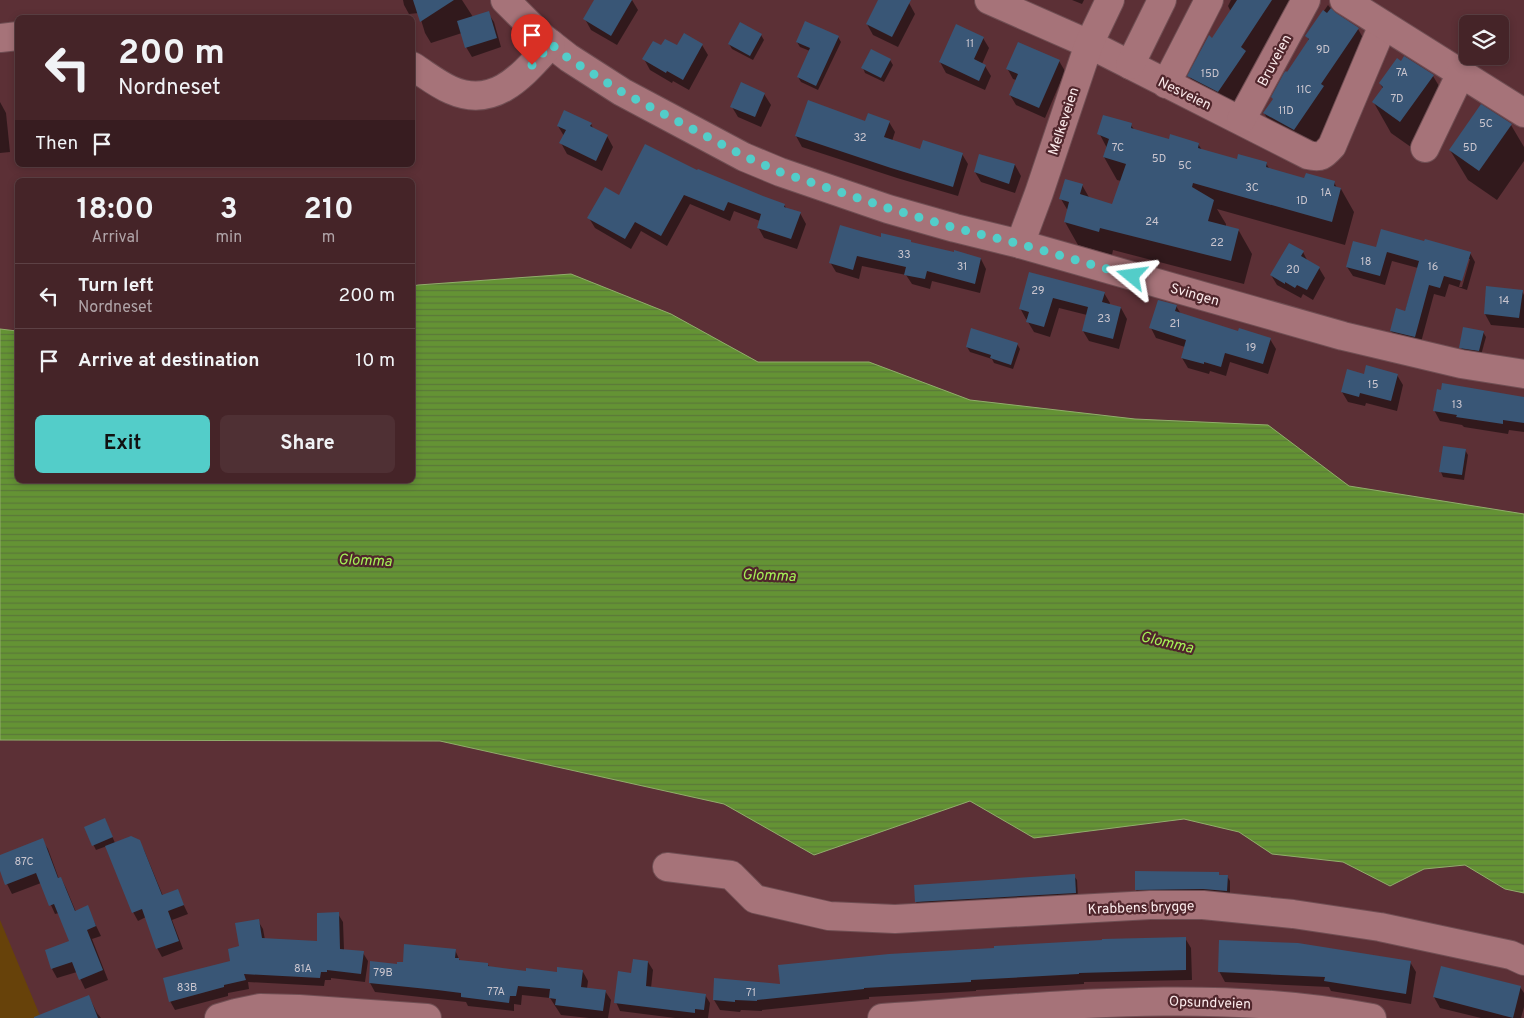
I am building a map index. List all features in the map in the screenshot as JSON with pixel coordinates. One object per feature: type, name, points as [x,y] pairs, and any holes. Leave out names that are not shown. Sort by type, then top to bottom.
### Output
[{"type":"street","name":"Svingen","points":[[505,0],[536,32],[568,58],[622,92],[744,156],[771,168],[888,208],[955,228],[1020,244],[1343,336],[1462,364],[1524,374]]},
{"type":"street","name":"Nesveien","points":[[989,0],[1089,44],[1308,155],[1317,157],[1324,155],[1332,146],[1382,26]]},
{"type":"street","name":"Melkeveien","points":[[1020,244],[1089,44],[1110,0]]},
{"type":"street","points":[[1130,65],[1162,0]]},
{"type":"street","points":[[1166,84],[1209,0]]},
{"type":"street","name":"Bruveien","points":[[1241,120],[1306,0]]},
{"type":"street","points":[[1344,0],[1382,26],[1461,73],[1524,114]]},
{"type":"street","points":[[0,38],[15,36]]},
{"type":"street","points":[[415,68],[453,91],[467,95],[482,95],[497,92],[510,85],[551,44]]},
{"type":"street","points":[[1425,148],[1461,73]]},
{"type":"street","name":"Krabbens brygge","points":[[667,867],[731,875],[755,899],[829,916],[895,919],[1203,905],[1293,914],[1380,926],[1511,955],[1524,961]]},
{"type":"street","name":"Opsundveien","points":[[896,1018],[1043,1012],[1152,1001],[1205,1001],[1306,1007],[1372,1018]]},
{"type":"street","points":[[219,1018],[236,1012],[260,1008],[427,1018]]},
{"type":"shaded area","points":[[0,920],[41,1018],[0,1018]]},
{"type":"water","name":"Glomma","points":[[571,274],[671,314],[758,362],[869,362],[970,400],[1135,419],[1268,425],[1349,486],[1524,514],[1524,893],[1505,889],[1465,865],[1424,869],[1390,886],[1343,862],[1272,854],[1239,832],[1184,819],[1034,838],[970,801],[814,855],[724,804],[440,741],[0,740],[0,329],[15,331],[15,483],[415,483],[415,286]]},
{"type":"building","points":[[413,0],[454,0],[420,22]]},
{"type":"building","points":[[594,0],[632,0],[611,36],[583,19]]},
{"type":"building","points":[[878,0],[911,0],[892,37],[866,24]]},
{"type":"building","points":[[1237,0],[1272,0],[1241,47],[1246,51],[1218,92],[1187,76],[1209,35],[1212,38]]},
{"type":"building","points":[[1331,8],[1359,28],[1321,84],[1324,86],[1294,130],[1263,113],[1273,99],[1271,97],[1284,73],[1287,72],[1309,39],[1305,36],[1323,10],[1327,13]]},
{"type":"building","points":[[489,11],[497,38],[465,48],[457,21]]},
{"type":"building","points":[[805,21],[839,36],[816,86],[797,77],[810,48],[796,42]]},
{"type":"building","points":[[740,22],[762,34],[750,56],[728,44]]},
{"type":"building","points":[[956,24],[984,37],[974,59],[986,65],[979,81],[939,62]]},
{"type":"building","points":[[684,33],[703,44],[683,80],[667,71],[666,73],[642,59],[653,41],[661,45],[665,39],[677,45]]},
{"type":"building","points":[[1018,42],[1060,60],[1039,108],[1009,95],[1018,74],[1006,69]]},
{"type":"building","points":[[871,49],[891,59],[881,78],[861,68]]},
{"type":"building","points":[[1404,56],[1434,75],[1400,122],[1372,102],[1383,87],[1379,83],[1397,58],[1401,61]]},
{"type":"building","points":[[741,82],[765,93],[755,117],[730,107]]},
{"type":"building","points":[[808,100],[865,121],[868,113],[890,121],[884,137],[920,149],[923,140],[963,153],[953,187],[795,136]]},
{"type":"building","points":[[1481,104],[1512,124],[1479,171],[1449,150]]},
{"type":"building","points":[[564,110],[592,123],[590,126],[608,135],[596,161],[559,143],[566,130],[557,126]]},
{"type":"building","points":[[1103,115],[1132,123],[1131,128],[1148,133],[1169,139],[1170,134],[1199,143],[1198,148],[1237,159],[1238,154],[1267,162],[1266,167],[1304,178],[1306,173],[1335,181],[1334,186],[1341,188],[1332,222],[1193,183],[1192,187],[1214,200],[1208,221],[1239,229],[1231,261],[1100,228],[1099,232],[1064,222],[1069,202],[1059,199],[1065,179],[1083,184],[1080,194],[1112,204],[1126,164],[1103,157],[1109,139],[1097,134]]},
{"type":"building","points":[[645,144],[697,170],[785,204],[784,207],[801,212],[791,239],[757,228],[761,214],[728,202],[724,211],[684,195],[661,236],[635,222],[625,239],[587,218],[605,187],[619,195]]},
{"type":"building","points":[[979,154],[1015,164],[1009,184],[974,172]]},
{"type":"building","points":[[840,225],[881,237],[881,233],[981,258],[975,284],[927,271],[925,279],[904,275],[906,267],[857,256],[853,270],[829,263]]},
{"type":"building","points":[[1381,229],[1471,252],[1462,281],[1444,276],[1440,288],[1429,285],[1415,337],[1390,331],[1396,308],[1405,311],[1419,261],[1387,252],[1380,276],[1346,267],[1353,241],[1376,247]]},
{"type":"building","points":[[1289,243],[1304,251],[1301,256],[1320,267],[1307,290],[1297,285],[1295,288],[1285,282],[1285,284],[1270,275]]},
{"type":"building","points":[[1029,272],[1105,292],[1102,302],[1121,307],[1113,339],[1082,331],[1088,307],[1053,298],[1044,327],[1026,322],[1029,312],[1019,309]]},
{"type":"building","points":[[1486,286],[1523,290],[1519,318],[1484,314]]},
{"type":"building","points":[[1158,300],[1177,305],[1175,311],[1238,331],[1239,328],[1271,338],[1263,364],[1225,353],[1221,367],[1181,358],[1186,340],[1149,328]]},
{"type":"building","points":[[1463,327],[1484,331],[1479,351],[1459,348]]},
{"type":"building","points":[[971,328],[1018,343],[1011,365],[990,358],[991,355],[966,347]]},
{"type":"building","points":[[1366,365],[1398,374],[1391,401],[1360,393],[1359,397],[1341,392],[1347,369],[1364,374]]},
{"type":"building","points":[[1442,383],[1524,397],[1524,423],[1503,420],[1503,424],[1456,417],[1457,415],[1433,411],[1437,389],[1441,390]]},
{"type":"building","points":[[1443,446],[1466,449],[1462,475],[1439,472]]},
{"type":"building","points":[[105,818],[113,837],[92,846],[84,827]]},
{"type":"building","points":[[131,836],[140,840],[162,895],[178,889],[184,905],[168,911],[179,941],[156,949],[142,909],[132,913],[105,846]]},
{"type":"building","points":[[43,838],[58,878],[61,877],[75,911],[88,905],[96,926],[87,930],[103,970],[79,980],[72,962],[51,969],[45,950],[69,941],[54,904],[49,906],[36,873],[5,885],[0,871],[0,855]]},
{"type":"building","points":[[1135,871],[1219,872],[1219,875],[1228,875],[1227,891],[1203,889],[1135,890]]},
{"type":"building","points":[[1075,874],[1076,893],[915,902],[914,885]]},
{"type":"building","points":[[339,912],[340,949],[364,951],[361,974],[327,970],[327,972],[321,972],[320,978],[244,974],[246,980],[169,1002],[163,978],[230,961],[228,949],[239,946],[235,923],[259,919],[262,938],[317,941],[317,913]]},
{"type":"building","points":[[1186,937],[1186,970],[1079,973],[971,980],[971,982],[864,988],[757,1001],[713,1000],[714,978],[780,984],[778,965],[889,954],[994,948],[994,946],[1102,939]]},
{"type":"building","points":[[1219,940],[1298,943],[1411,961],[1406,994],[1324,981],[1325,977],[1218,972]]},
{"type":"building","points":[[404,944],[456,949],[455,958],[488,963],[488,966],[526,971],[526,968],[557,972],[557,967],[583,970],[581,987],[606,990],[603,1011],[555,1005],[556,999],[549,998],[550,989],[518,986],[516,996],[510,996],[509,1003],[461,997],[461,993],[369,983],[370,961],[397,964],[397,962],[403,962]]},
{"type":"building","points":[[633,959],[648,961],[646,986],[706,994],[704,1010],[695,1009],[695,1013],[614,1003],[618,971],[631,973]]},
{"type":"building","points":[[1441,966],[1521,986],[1513,1018],[1433,997]]},
{"type":"building","points":[[89,995],[98,1018],[34,1018],[34,1017]]},
{"type":"route","points":[[532,65],[551,44],[568,58],[622,92],[744,156],[780,172],[955,228],[1020,244],[1132,276]]}]
